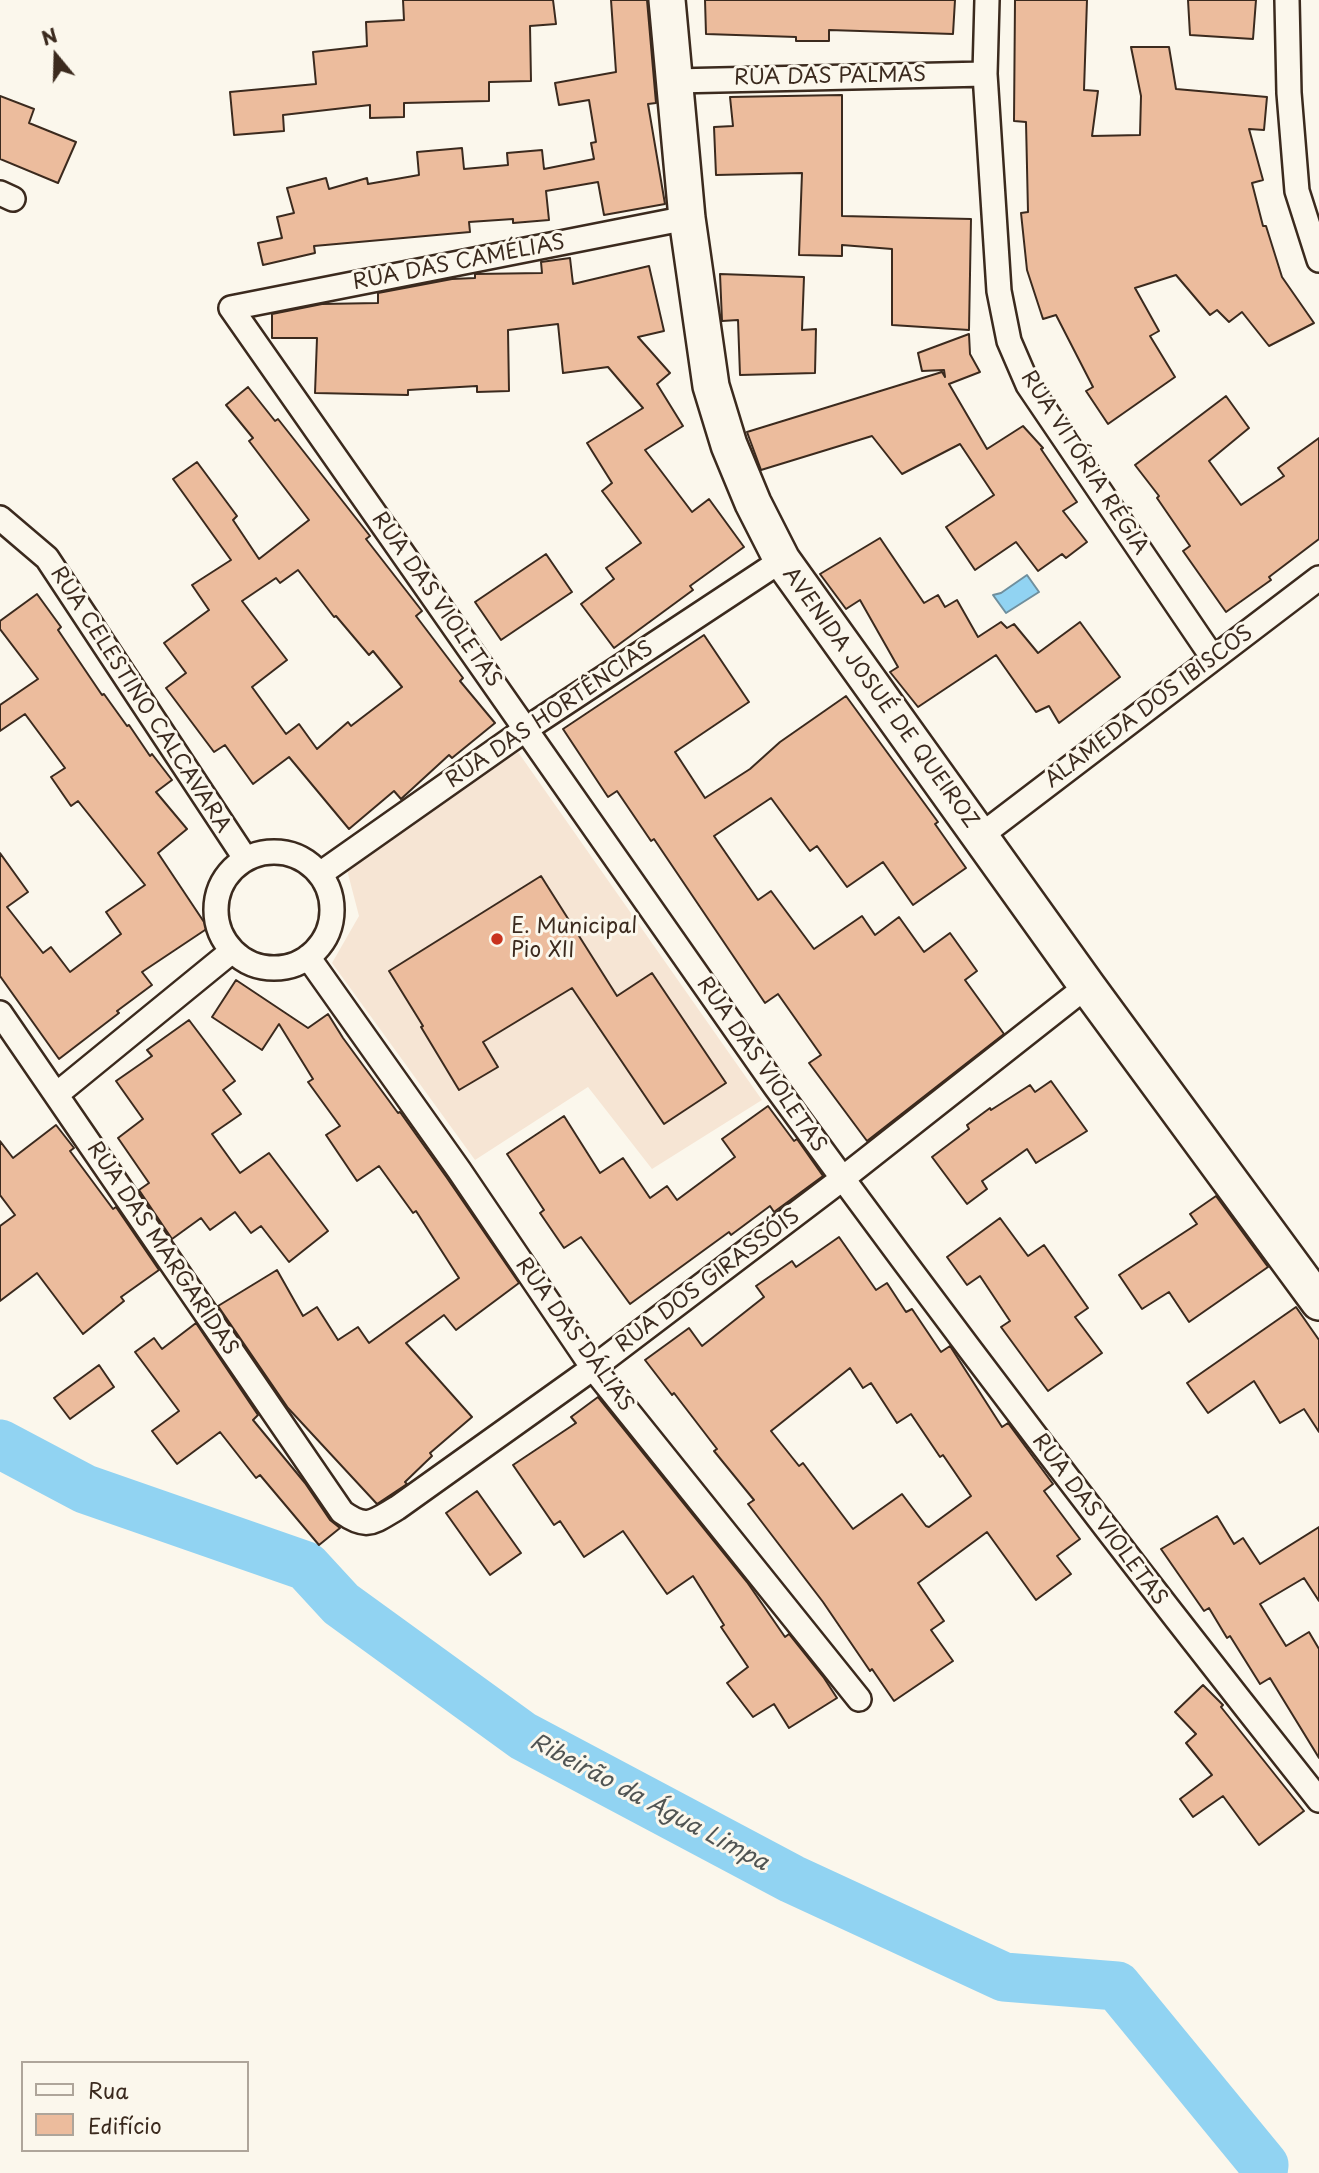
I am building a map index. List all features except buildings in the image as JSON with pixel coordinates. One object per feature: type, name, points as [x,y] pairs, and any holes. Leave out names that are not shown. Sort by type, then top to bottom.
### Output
[{"type":"main road","name":"AVENIDA JOSUÉ DE QUEIROZ","points":[[667,0],[687,218],[711,386],[729,445],[753,503],[782,560],[979,837],[1319,1302]]},
{"type":"street","name":"RUA VITÓRIA RÉGIA","points":[[986,0],[985,74],[999,291],[1009,341],[1028,385],[1213,658]]},
{"type":"street","points":[[1287,0],[1289,93],[1297,191],[1319,260]]},
{"type":"street","name":"RUA DAS PALMAS","points":[[675,81],[985,74]]},
{"type":"street","name":"RUA DAS CAMÉLIAS","points":[[231,308],[687,218]]},
{"type":"street","name":"RUA DAS VIOLETAS","points":[[231,308],[842,1179],[1142,1577],[1319,1800]]},
{"type":"street","name":"RUA CELESTINO CALCAVARA","points":[[0,518],[47,558],[245,858]]},
{"type":"street","name":"RUA DAS HORTÊNCIAS","points":[[320,874],[526,729],[782,560]]},
{"type":"street","name":"ALAMEDA DOS IBISCOS","points":[[979,837],[1319,578]]},
{"type":"street","points":[[272,852],[290,854],[306,862],[320,874],[330,895],[332,918],[324,940],[308,957],[294,965],[269,968],[245,961],[232,951],[217,925],[217,898],[228,874],[245,858],[272,852]]},
{"type":"street","points":[[57,1094],[232,951]]},
{"type":"street","name":"RUA DAS DÁLIAS","points":[[308,957],[459,1170],[593,1368],[859,1699]]},
{"type":"street","name":"RUA DOS GIRASSÓIS","points":[[324,1485],[342,1512],[356,1522],[372,1522],[397,1508],[593,1368],[842,1179],[1087,986]]},
{"type":"street","name":"RUA DAS MARGARIDAS","points":[[4,1026],[57,1094],[324,1485]]},
{"type":"shaded area","name":"E. Municipal Pio XII","points":[[518,752],[762,1100],[652,1169],[588,1087],[475,1160],[332,963],[359,916],[346,866]]},
{"type":"water","points":[[1027,575],[1039,592],[1006,613],[993,595],[1001,593]]},
{"type":"waterway","name":"Ribeirão da Água Limpa","points":[[0,1444],[85,1489],[306,1566],[341,1604],[523,1736],[792,1879],[1004,1977],[1117,1986],[1264,2165],[1263,2173]]},
{"type":"place","name":"E. Municipal Pio XII","points":[[497,939]]}]
